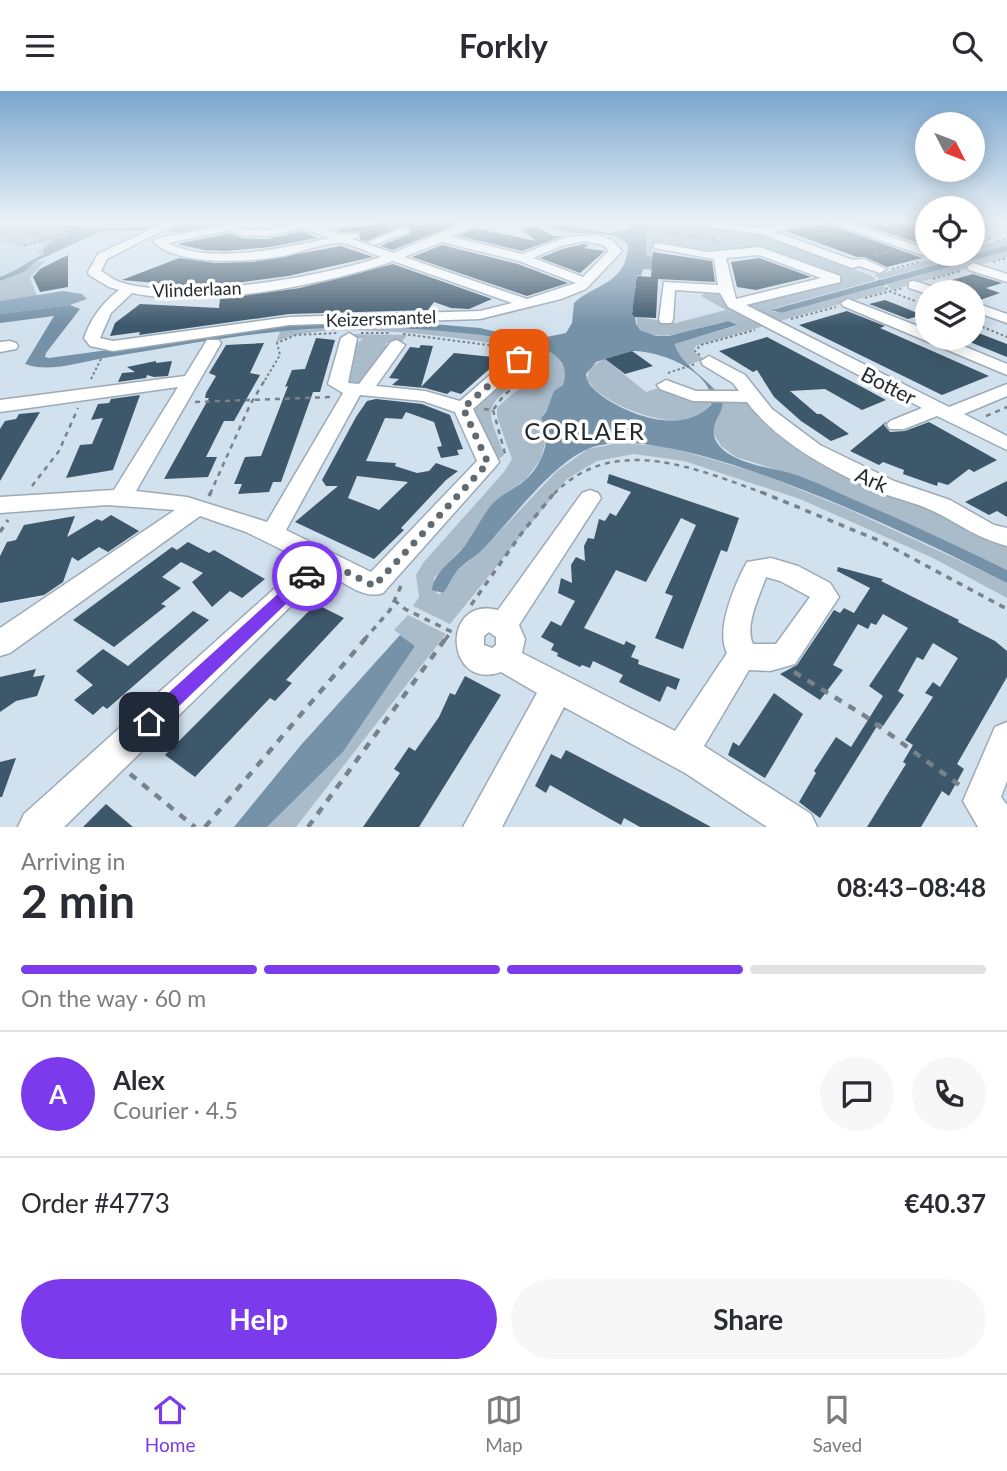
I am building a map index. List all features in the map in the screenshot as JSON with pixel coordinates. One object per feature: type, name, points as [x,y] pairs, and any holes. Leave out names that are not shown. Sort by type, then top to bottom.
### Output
[{"type":"street","name":"Vlinderlaan","points":[[103,256],[94,272],[102,280],[127,290],[176,293],[254,287],[333,274],[394,256]]},
{"type":"street","points":[[212,256],[228,256]]},
{"type":"street","points":[[386,256],[397,257],[527,304]]},
{"type":"street","points":[[517,256],[584,282]]},
{"type":"street","name":"Keizersmantel","points":[[523,258],[527,256]]},
{"type":"street","name":"Keizersmantel","points":[[127,290],[111,300],[92,338],[96,343],[113,346],[289,321],[480,315],[556,296],[584,282],[610,256]]},
{"type":"street","points":[[722,256],[726,290],[733,304],[835,279],[774,256]]},
{"type":"street","points":[[831,256],[852,264],[860,262],[880,272]]},
{"type":"street","points":[[207,268],[219,257]]},
{"type":"street","points":[[390,258],[387,261],[486,299],[495,312]]},
{"type":"street","points":[[973,267],[1007,278]]},
{"type":"street","points":[[666,320],[667,297],[690,297],[699,294],[703,288],[726,290]]},
{"type":"street","points":[[848,303],[915,331]]},
{"type":"street","name":"Botter","points":[[733,304],[1007,444]]},
{"type":"street","points":[[985,311],[1007,319]]},
{"type":"street","points":[[10,504],[70,498],[121,498],[196,507],[228,516],[271,535],[374,586],[488,463],[463,408],[425,396],[356,392],[337,384],[349,338]]},
{"type":"street","points":[[121,498],[214,343]]},
{"type":"street","points":[[271,535],[356,392],[397,345]]},
{"type":"street","points":[[960,350],[1007,370]]},
{"type":"street","points":[[463,408],[519,359]]},
{"type":"street","name":"Ark","points":[[704,362],[739,379],[750,397],[781,427],[835,462],[886,486],[942,506],[987,532],[1007,537]]},
{"type":"street","points":[[671,378],[687,395],[750,397]]},
{"type":"street","points":[[0,406],[191,380]]},
{"type":"street","points":[[897,425],[1007,389]]},
{"type":"street","points":[[503,625],[590,498]]},
{"type":"street","points":[[0,643],[196,507]]},
{"type":"street","points":[[37,827],[323,560]]},
{"type":"street","points":[[495,622],[503,625],[509,630],[512,644],[503,656],[485,660],[470,651],[461,625],[495,622]]},
{"type":"street","points":[[503,656],[518,669],[681,753],[760,799],[798,827]]},
{"type":"street","points":[[681,753],[738,661],[757,657]]},
{"type":"street","points":[[482,827],[557,688]]},
{"type":"street","points":[[996,819],[1007,738]]},
{"type":"path","points":[[915,261],[880,272],[889,290],[915,301]]},
{"type":"path","points":[[985,328],[1007,337]]},
{"type":"path","points":[[0,532],[10,504],[59,451],[100,361]]},
{"type":"path","points":[[671,378],[704,362]]},
{"type":"path","points":[[178,403],[356,392]]},
{"type":"path","points":[[967,424],[1007,407]]},
{"type":"path","points":[[308,827],[461,625],[544,506],[566,482],[589,467],[626,459],[688,469],[813,512],[885,544],[1007,609]]},
{"type":"path","points":[[205,827],[390,610],[393,599],[405,609],[461,625]]},
{"type":"path","points":[[757,657],[865,716],[996,819]]},
{"type":"path","points":[[111,758],[195,827]]},
{"type":"shaded area","points":[[0,256],[40,256],[16,272],[0,277]]},
{"type":"shaded area","points":[[40,256],[46,256],[36,261],[26,271],[0,281],[0,277]]},
{"type":"shaded area","points":[[779,256],[820,256],[872,276],[876,280],[772,309],[781,313],[882,285],[887,291],[776,322],[746,306],[839,279]]},
{"type":"shaded area","points":[[653,257],[655,270],[643,269],[641,276],[637,275],[636,278],[639,279],[640,286],[635,286],[635,289],[638,290],[640,298],[634,298],[638,310],[632,310],[632,314],[635,314],[640,330],[656,336],[669,336],[728,321],[737,325],[675,344],[682,359],[723,401],[714,430],[716,441],[722,449],[740,460],[809,480],[951,543],[1007,570],[1007,583],[919,540],[798,488],[735,465],[676,450],[626,443],[588,449],[574,456],[547,479],[482,550],[457,571],[443,593],[432,590],[437,576],[466,544],[493,503],[530,475],[544,452],[546,434],[541,418],[554,391],[563,385],[565,372],[562,362],[554,355],[532,344],[496,337],[437,330],[347,328],[238,336],[64,366],[44,367],[25,364],[54,316],[0,323],[0,314],[70,305],[80,309],[46,353],[45,357],[49,358],[293,325],[408,322],[480,328],[532,340],[566,333],[572,323],[574,303],[615,276],[626,258]],"holes":[[[632,351],[656,354],[684,365],[695,373],[705,383],[710,393],[711,405],[686,419],[656,419],[627,410],[602,396],[589,384],[586,374],[596,362]]]},
{"type":"shaded area","points":[[985,257],[1007,257],[985,263]]},
{"type":"shaded area","points":[[36,261],[45,261],[30,278],[37,296],[0,301],[0,281],[26,271]]},
{"type":"shaded area","points":[[915,264],[929,266],[880,279],[874,275]]},
{"type":"shaded area","points":[[931,266],[952,266],[781,313],[771,310]]},
{"type":"shaded area","points":[[952,266],[976,266],[927,280],[915,280],[915,283],[892,290],[886,284]]},
{"type":"shaded area","points":[[63,291],[82,294],[87,299],[70,305],[0,314],[0,301]]},
{"type":"shaded area","points":[[707,291],[721,293],[767,325],[696,346],[693,351],[704,359],[688,365],[679,356],[675,344],[736,326],[728,321],[669,335],[647,333],[637,327],[637,317],[676,323],[726,310],[701,296]]},
{"type":"shaded area","points":[[342,328],[450,331],[511,338],[534,343],[550,351],[565,371],[565,382],[554,393],[541,418],[547,436],[541,459],[526,479],[495,501],[467,543],[434,578],[437,594],[443,593],[455,573],[484,548],[557,471],[588,449],[620,443],[669,447],[762,474],[850,510],[1002,580],[1007,583],[1007,598],[933,558],[800,499],[684,461],[634,454],[597,461],[567,479],[450,624],[413,606],[419,597],[416,575],[423,563],[504,472],[512,459],[497,417],[497,408],[531,379],[544,362],[524,349],[396,332],[324,331],[296,335],[276,343],[280,331]]},
{"type":"shaded area","points":[[348,334],[407,335],[402,342],[386,343],[387,351],[381,353],[375,361],[377,364],[358,384],[347,384],[348,368],[353,365],[354,345],[363,339]]},
{"type":"shaded area","points":[[605,359],[646,392],[658,388],[679,398],[712,399],[705,412],[691,419],[652,417],[631,410],[596,390],[587,379],[590,367]]},
{"type":"shaded area","points":[[537,366],[497,399],[491,413],[504,455],[498,460],[471,408],[516,367]]},
{"type":"shaded area","points":[[744,400],[770,426],[1007,543],[1007,570],[809,480],[736,457],[721,446],[713,433],[723,401]]},
{"type":"shaded area","points":[[408,615],[446,634],[296,827],[267,827],[343,752],[415,646],[394,630]]},
{"type":"shaded area","points":[[400,635],[415,646],[343,752],[267,827],[234,827],[301,745]]},
{"type":"building","points":[[68,256],[68,287],[40,292],[33,277],[40,269]]},
{"type":"building","points":[[284,256],[373,257],[288,276],[212,286],[122,280],[179,258],[215,263],[253,262]]},
{"type":"building","points":[[487,256],[518,264],[568,283],[527,296],[412,257]]},
{"type":"building","points":[[544,256],[599,256],[580,273],[540,258]]},
{"type":"building","points":[[653,256],[681,256],[712,261],[715,282],[658,279],[656,318],[635,317],[632,314],[637,276],[651,277]]},
{"type":"building","points":[[855,256],[915,256],[915,260],[887,267],[865,257]]},
{"type":"building","points":[[759,258],[811,277],[756,290],[737,287],[731,262]]},
{"type":"building","points":[[393,264],[492,299],[469,309],[451,308],[434,302],[428,310],[289,314],[139,335],[140,332],[110,336],[115,323],[140,304],[219,308],[220,299],[300,288]]},
{"type":"building","points":[[973,274],[1002,283],[986,288],[1000,293],[985,298],[985,280],[952,280]]},
{"type":"building","points":[[885,300],[915,312],[915,317],[908,319],[869,304]]},
{"type":"building","points":[[847,311],[885,326],[880,328],[915,343],[915,350],[930,350],[989,376],[942,395],[799,325]]},
{"type":"building","points":[[985,336],[1007,344],[1007,357],[985,348]]},
{"type":"building","points":[[767,337],[886,400],[862,410],[825,389],[790,391],[817,414],[821,414],[849,434],[831,441],[801,421],[774,397],[757,370],[753,372],[719,351]]},
{"type":"building","points":[[316,338],[335,340],[320,392],[313,392],[281,482],[273,482],[269,492],[238,494],[242,484],[234,484],[245,457],[261,456],[292,370],[305,369]]},
{"type":"building","points":[[264,343],[250,373],[260,375],[234,421],[224,421],[206,457],[217,457],[208,477],[164,479],[209,398],[205,398],[206,393],[216,376],[209,373],[226,345]]},
{"type":"building","points":[[421,345],[433,346],[421,387],[454,353],[502,358],[461,394],[392,385],[399,379],[389,378],[410,347],[419,348]]},
{"type":"building","points":[[632,351],[653,366],[625,374],[605,359]]},
{"type":"building","points":[[156,361],[172,361],[168,376],[147,375],[146,378],[118,382],[122,373],[135,372],[127,367]]},
{"type":"building","points":[[140,395],[113,470],[66,478],[80,445],[92,444],[103,418],[91,420],[98,404],[109,403],[111,399]]},
{"type":"building","points":[[376,399],[422,404],[450,415],[463,449],[457,450],[459,455],[441,458],[437,447],[442,446],[434,422],[406,412],[402,419],[385,418],[366,461],[396,463],[395,466],[417,473],[429,471],[436,463],[458,471],[446,480],[401,528],[404,530],[374,559],[295,522],[338,486],[326,486],[322,480],[367,401]],"holes":[[[357,476],[408,482],[379,510],[348,498]]]},
{"type":"building","points":[[40,412],[0,481],[0,429],[5,421],[16,419],[19,414]]},
{"type":"building","points":[[887,421],[884,425],[890,432],[905,431],[929,422],[997,460],[974,472],[969,469],[948,485],[938,482],[937,486],[903,474],[904,470],[883,462],[879,465],[850,451]]},
{"type":"building","points":[[609,474],[739,518],[727,552],[721,550],[683,649],[655,638],[673,596],[665,593],[696,525],[681,518],[646,582],[616,570],[584,628],[624,645],[626,641],[636,646],[631,657],[639,660],[638,664],[680,679],[676,690],[667,686],[660,702],[619,682],[623,675],[593,661],[590,668],[582,665],[580,667],[557,656],[558,653],[551,650],[554,644],[541,637],[551,621],[561,626],[575,601],[558,593],[561,578],[572,583],[571,565],[576,557],[585,561],[584,546],[588,538],[594,539],[599,519],[605,521],[610,513],[616,516],[631,492],[607,483]]},
{"type":"building","points":[[1007,481],[1007,517],[997,511],[989,515],[965,502]]},
{"type":"building","points":[[111,515],[139,531],[108,552],[99,547],[78,561],[72,557],[63,582],[44,595],[0,603],[0,556],[7,542],[16,540],[24,525],[75,516],[67,537],[97,519],[102,521]]},
{"type":"building","points":[[188,542],[209,553],[214,550],[265,579],[242,598],[230,591],[212,607],[192,582],[203,573],[181,562],[162,577],[181,588],[161,604],[166,606],[114,647],[73,620],[172,547],[177,550]]},
{"type":"building","points":[[838,567],[883,579],[881,581],[959,620],[958,622],[995,641],[1007,651],[1007,677],[957,764],[964,769],[949,796],[942,791],[921,827],[867,827],[906,764],[903,762],[913,745],[905,740],[933,697],[925,693],[933,682],[940,687],[958,658],[933,643],[923,660],[917,657],[898,691],[904,695],[883,726],[879,723],[820,818],[799,802],[816,773],[814,771],[836,737],[851,747],[883,696],[869,686],[908,628],[883,614],[876,625],[871,623],[868,629],[858,624],[833,665],[843,670],[820,700],[780,674],[797,665],[834,610],[840,613],[844,608],[854,613],[870,588],[837,571]]},
{"type":"building","points":[[316,604],[344,618],[286,680],[292,683],[275,701],[270,698],[195,777],[165,755]]},
{"type":"building","points":[[193,611],[209,620],[107,709],[103,706],[93,715],[74,700],[93,685],[76,671],[103,649],[128,666]]},
{"type":"building","points":[[36,669],[33,677],[45,675],[37,696],[16,701],[0,712],[0,677]]},
{"type":"building","points":[[465,676],[501,695],[419,827],[363,827],[400,773],[394,769],[409,747],[415,751],[439,717],[450,693],[455,695]]},
{"type":"building","points":[[774,693],[803,714],[765,778],[728,755],[733,742],[739,746]]},
{"type":"building","points":[[566,750],[711,827],[640,827],[624,818],[621,825],[550,785],[546,793],[535,786],[551,754],[561,759]]},
{"type":"building","points":[[16,758],[2,797],[0,797],[0,762]]},
{"type":"building","points":[[106,804],[133,827],[83,827]]},
{"type":"way so far","points":[[307,576],[323,560],[374,586],[488,463],[463,408],[519,359]]},
{"type":"district","name":"CORLAER","points":[[585,430]]},
{"type":"route","points":[[149,722],[307,576]]}]
